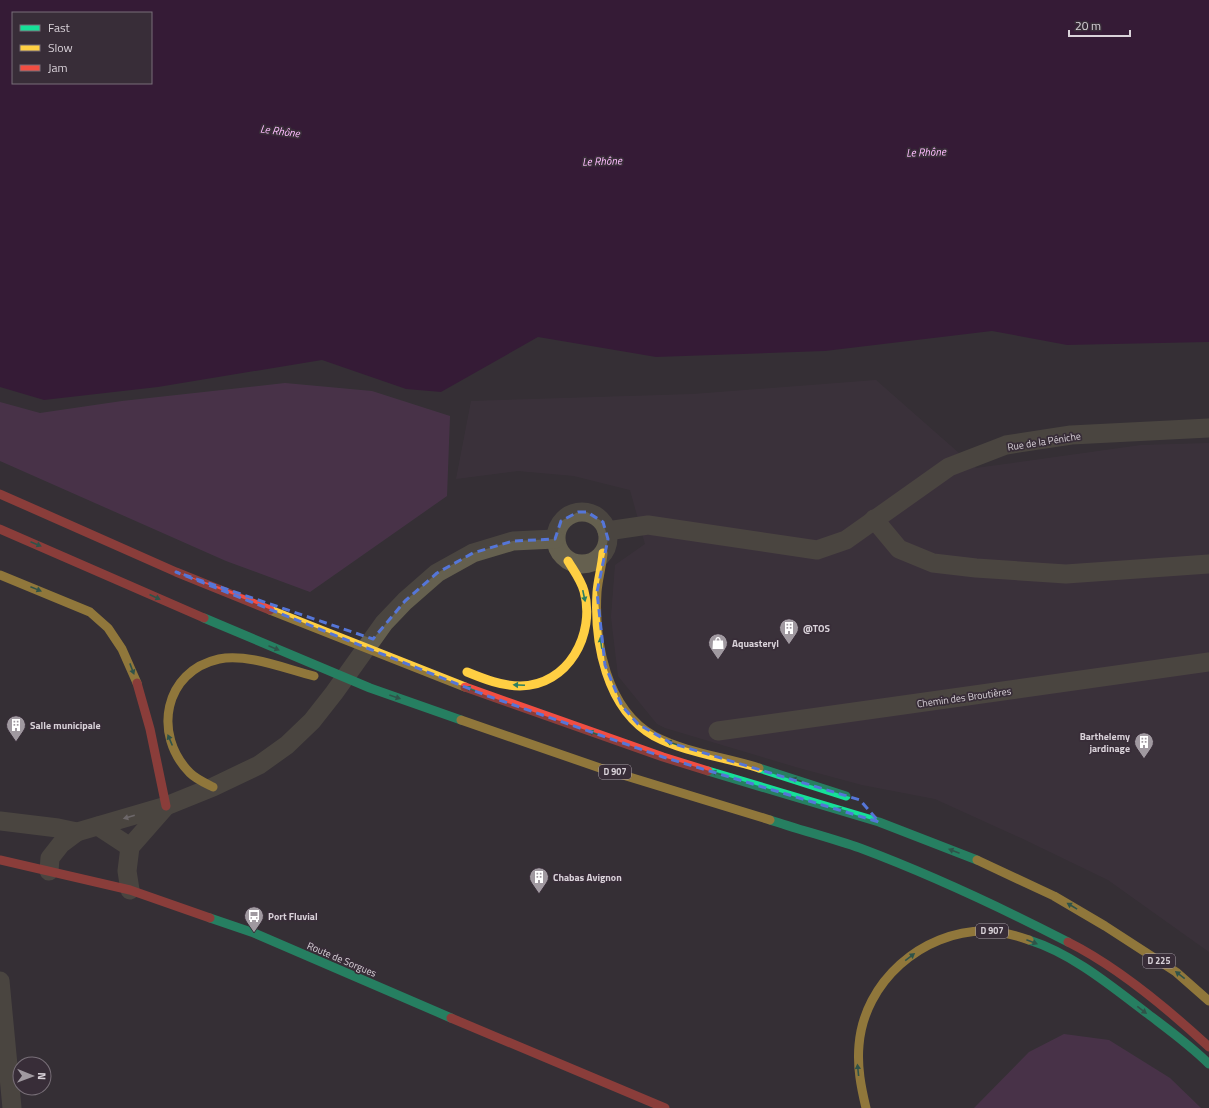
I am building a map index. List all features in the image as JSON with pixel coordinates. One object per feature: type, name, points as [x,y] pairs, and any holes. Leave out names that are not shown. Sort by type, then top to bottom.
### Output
[{"type":"main road","points":[[0,494],[176,572],[485,695],[663,757],[879,822],[964,854],[1024,881],[1054,896],[1105,926],[1131,930]]},
{"type":"main road","name":"D 907","points":[[0,529],[163,601],[370,688],[600,768],[859,848],[942,881],[990,902],[1092,954],[1178,1018],[1209,1047]]},
{"type":"main road","points":[[603,553],[597,592],[601,647],[610,683],[622,706],[638,724],[652,734],[671,743],[740,762],[852,798]]},
{"type":"main road","points":[[455,668],[493,681],[525,686],[554,677],[565,670],[576,655],[585,635],[587,617],[585,595],[579,580],[568,561]]},
{"type":"main road","points":[[176,572],[327,622]]},
{"type":"main road","points":[[0,575],[89,612],[104,624],[116,639],[133,668],[166,806]]},
{"type":"main road","points":[[364,636],[380,641]]},
{"type":"main road","points":[[213,787],[190,773],[177,755],[167,735],[166,720],[170,702],[178,685],[188,672],[209,662],[220,659],[239,658],[370,688]]},
{"type":"main road","points":[[869,811],[879,822]]},
{"type":"main road","name":"Route de Sorgues","points":[[0,860],[130,890],[254,933],[571,1070],[665,1108]]},
{"type":"main road","name":"D 225","points":[[1105,926],[1176,972],[1209,1001]]},
{"type":"main road","name":"D 907","points":[[866,1108],[860,1086],[857,1065],[858,1041],[863,1023],[874,996],[887,977],[922,948],[944,939],[969,932],[990,930],[1007,933],[1055,951],[1125,996],[1209,1064]]},
{"type":"street","name":"Rue de la Péniche","points":[[607,531],[648,524],[817,550],[846,540],[948,468],[1006,445],[1071,435],[1209,428]]},
{"type":"street","points":[[578,512],[587,512],[596,516],[603,522],[607,531],[608,538],[603,553],[596,560],[587,564],[577,564],[568,561],[559,551],[555,539],[557,529],[561,521],[569,515],[578,512]]},
{"type":"street","points":[[874,519],[899,550],[933,563],[976,568],[1066,574],[1209,564]]},
{"type":"street","points":[[49,871],[50,858],[61,844],[77,832],[166,806],[213,787],[258,765],[287,745],[312,721],[384,623],[405,601],[437,573],[473,553],[513,541],[555,539]]},
{"type":"street","name":"Chemin des Broutières","points":[[718,732],[1209,662]]},
{"type":"street","points":[[130,890],[127,871],[130,847],[166,806]]},
{"type":"street","points":[[0,821],[58,828],[77,832]]},
{"type":"street","points":[[98,826],[130,847]]},
{"type":"street","points":[[0,981],[12,1108]]},
{"type":"highlighted area","points":[[578,512],[587,512],[603,522],[608,539],[597,592],[605,665],[622,706],[638,724],[671,743],[860,800],[879,822],[663,757],[485,695],[176,572],[373,639],[405,601],[437,573],[473,553],[513,541],[555,539],[561,521]]},
{"type":"shaded area","points":[[876,380],[976,468],[1141,445],[1209,443],[1209,952],[1108,880],[935,799],[862,785],[799,768],[665,728],[657,724],[618,676],[611,617],[615,565],[645,544],[630,490],[574,476],[518,471],[456,479],[471,401],[693,394]]},
{"type":"shaded area","points":[[285,383],[372,391],[450,416],[447,496],[310,592],[226,561],[0,461],[0,402],[40,413],[122,401]]},
{"type":"shaded area","points":[[1064,1034],[1109,1040],[1170,1078],[1201,1108],[974,1108],[1029,1052]]},
{"type":"water","name":"Le Rhône","points":[[0,0],[1209,0],[1209,342],[1067,345],[992,331],[825,351],[656,357],[538,337],[441,392],[406,389],[322,360],[158,387],[44,400],[0,387]]},
{"type":"traffic: fast","points":[[204,618],[370,688],[461,720]]},
{"type":"traffic: fast","points":[[759,768],[846,796]]},
{"type":"traffic: fast","points":[[708,771],[879,822],[977,860]]},
{"type":"traffic: fast","points":[[770,820],[860,848],[940,880],[1068,942]]},
{"type":"traffic: fast","points":[[210,918],[254,933],[451,1018]]},
{"type":"traffic: fast","points":[[1029,940],[1061,954],[1091,972],[1179,1038],[1209,1064]]},
{"type":"traffic: slow","points":[[603,553],[597,592],[598,632],[606,673],[614,692],[624,709],[638,724],[654,736],[666,742],[692,751],[759,768]]},
{"type":"traffic: slow","points":[[467,672],[486,680],[513,686],[520,686],[537,684],[552,677],[565,667],[574,655],[582,640],[586,624],[587,607],[583,587],[568,561]]},
{"type":"traffic: slow","points":[[0,575],[90,612],[108,628],[122,649],[137,683]]},
{"type":"traffic: slow","points":[[270,610],[465,687]]},
{"type":"traffic: slow","points":[[213,787],[190,773],[178,758],[171,741],[168,723],[170,706],[176,690],[186,677],[200,666],[219,659],[230,658],[254,660],[314,676]]},
{"type":"traffic: slow","points":[[461,720],[600,768],[770,820]]},
{"type":"traffic: slow","points":[[977,860],[1054,896],[1105,926],[1176,972],[1209,1001]]},
{"type":"traffic: slow","points":[[866,1108],[859,1069],[859,1045],[863,1022],[872,1001],[884,981],[900,964],[919,950],[939,940],[962,933],[985,931],[996,932],[1029,940]]},
{"type":"traffic: jam","points":[[0,494],[176,572],[270,610]]},
{"type":"traffic: jam","points":[[0,529],[204,618]]},
{"type":"traffic: jam","points":[[137,683],[150,729],[166,806]]},
{"type":"traffic: jam","points":[[465,687],[663,757],[708,771]]},
{"type":"traffic: jam","points":[[0,860],[130,890],[210,918]]},
{"type":"traffic: jam","points":[[1068,942],[1087,952],[1124,976],[1177,1018],[1209,1047]]},
{"type":"traffic: jam","points":[[451,1018],[665,1108]]},
{"type":"place","name":"@TOS","points":[[789,645]]},
{"type":"place","name":"Aquasteryl","points":[[718,660]]},
{"type":"place","name":"Salle municipale","points":[[16,742]]},
{"type":"place","name":"Barthelemy jardinage","points":[[1144,759]]},
{"type":"place","name":"Chabas Avignon","points":[[539,894]]},
{"type":"place","name":"Port Fluvial","points":[[254,933]]}]
